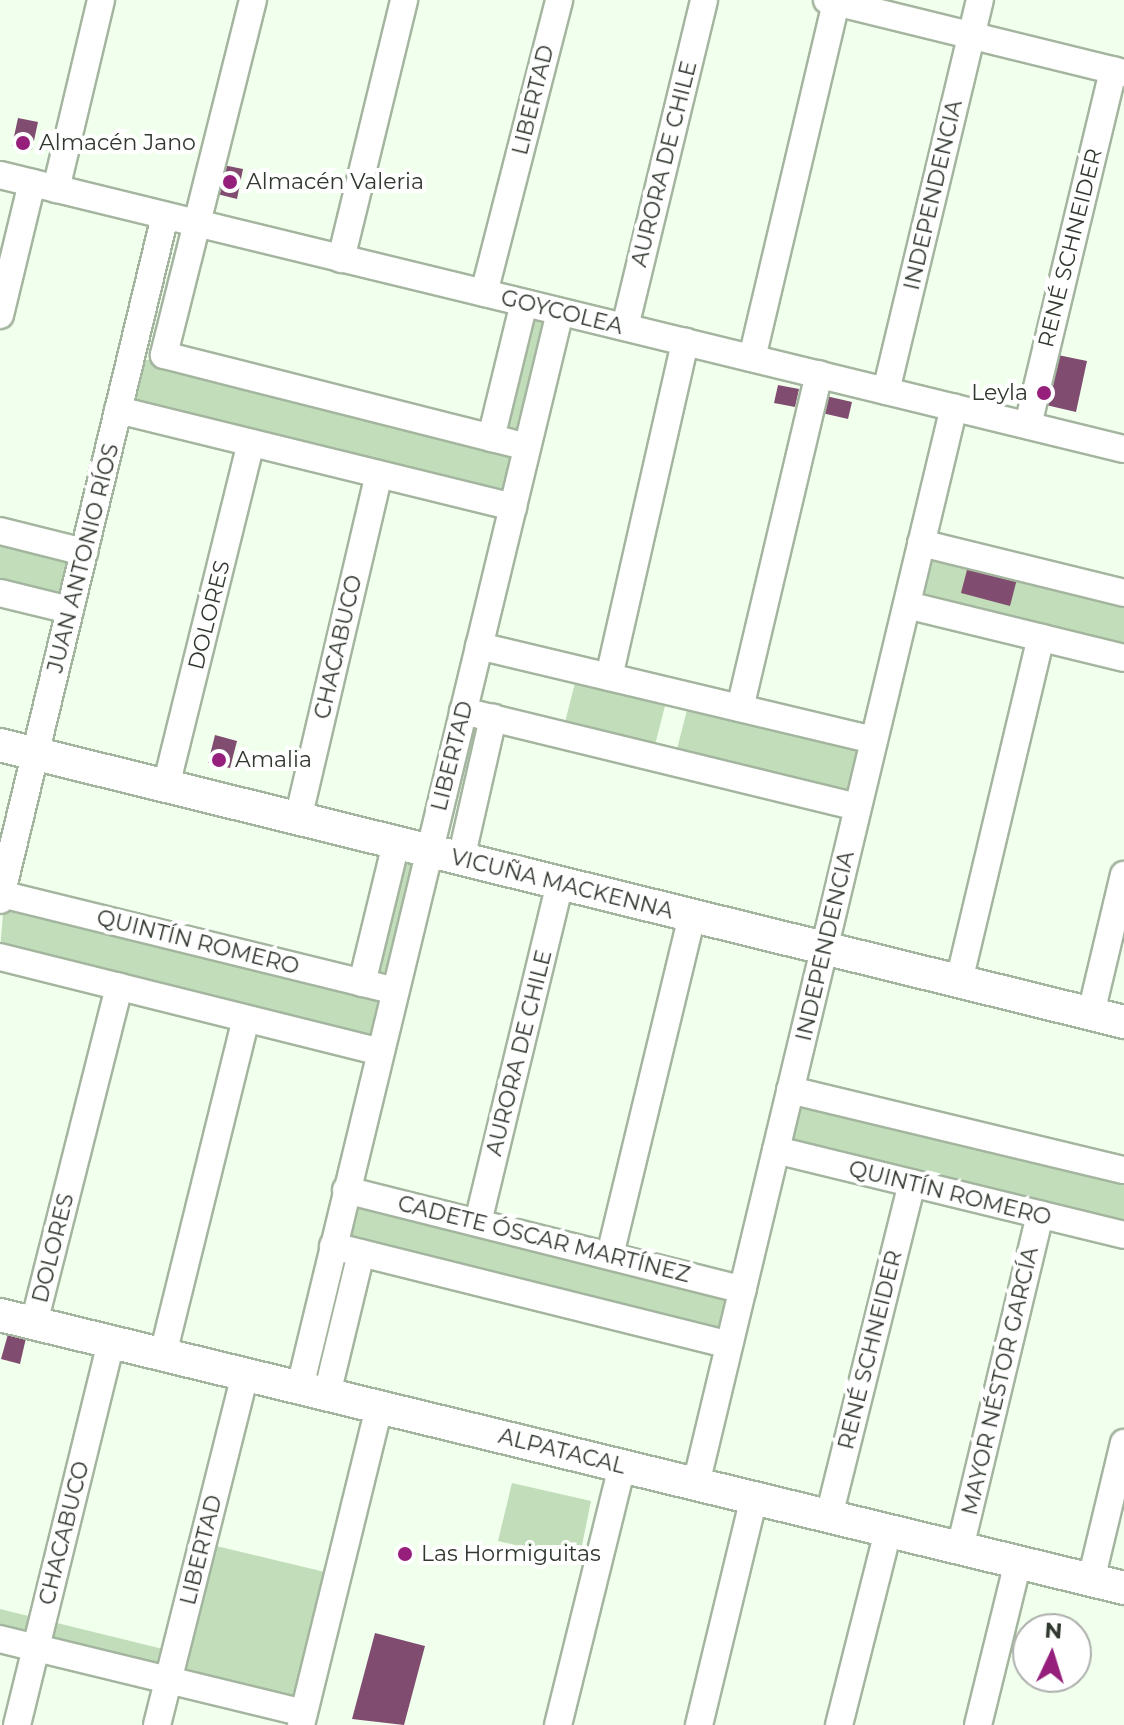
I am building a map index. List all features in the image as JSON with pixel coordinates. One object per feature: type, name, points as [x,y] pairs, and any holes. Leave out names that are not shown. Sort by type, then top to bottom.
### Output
[{"type":"main road","name":"VICUÑA MACKENNA","points":[[0,745],[1124,1022]]},
{"type":"main road","name":"ALPATACAL","points":[[0,1315],[1124,1588]]},
{"type":"street","points":[[0,315],[44,186],[101,0]]},
{"type":"street","points":[[253,0],[164,355],[527,447]]},
{"type":"street","points":[[341,259],[404,0]]},
{"type":"street","name":"LIBERTAD","points":[[484,293],[559,0]]},
{"type":"street","name":"AURORA DE CHILE","points":[[625,327],[704,0]]},
{"type":"street","name":"INDEPENDENCIA","points":[[886,391],[980,0]]},
{"type":"street","points":[[752,358],[831,1],[1119,71]]},
{"type":"street","name":"RENÉ SCHNEIDER","points":[[1028,425],[1119,71]]},
{"type":"street","name":"GOYCOLEA","points":[[0,175],[1124,449]]},
{"type":"street","name":"JUAN ANTONIO RÍOS","points":[[1,897],[165,216]]},
{"type":"street","points":[[491,438],[524,303]]},
{"type":"street","name":"LIBERTAD","points":[[313,1391],[333,1246],[560,312]]},
{"type":"street","points":[[609,677],[685,342]]},
{"type":"street","points":[[740,708],[819,374]]},
{"type":"street","name":"INDEPENDENCIA","points":[[696,1484],[954,407]]},
{"type":"street","points":[[118,410],[513,507]]},
{"type":"street","name":"DOLORES","points":[[166,786],[251,443]]},
{"type":"street","name":"CHACABUCO","points":[[298,819],[379,474]]},
{"type":"street","points":[[0,531],[84,552]]},
{"type":"street","points":[[921,543],[1124,593]]},
{"type":"street","points":[[0,593],[70,610]]},
{"type":"street","points":[[907,605],[1124,658]]},
{"type":"street","points":[[959,981],[1041,638]]},
{"type":"street","points":[[479,646],[874,740]]},
{"type":"street","points":[[463,711],[858,807]]},
{"type":"street","name":"LIBERTAD","points":[[461,859],[493,718]]},
{"type":"street","points":[[362,983],[396,843]]},
{"type":"street","points":[[1091,1013],[1124,875]]},
{"type":"street","name":"AURORA DE CHILE","points":[[478,1222],[560,883]]},
{"type":"street","name":"QUINTÍN ROMERO","points":[[1,897],[395,991]]},
{"type":"street","points":[[610,1255],[692,916]]},
{"type":"street","points":[[0,957],[380,1052]]},
{"type":"street","name":"DOLORES","points":[[34,1323],[119,987]]},
{"type":"street","points":[[163,1354],[246,1019]]},
{"type":"street","points":[[790,1090],[1124,1170]]},
{"type":"street","name":"QUINTÍN ROMERO","points":[[776,1150],[1124,1235]]},
{"type":"street","name":"RENÉ SCHNEIDER","points":[[829,1516],[912,1183]]},
{"type":"street","name":"CADETE ÓSCAR MARTÍNEZ","points":[[346,1190],[743,1290]]},
{"type":"street","name":"MAYOR NÉSTOR GARCÍA","points":[[960,1548],[1040,1214]]},
{"type":"street","points":[[333,1246],[729,1345]]},
{"type":"street","points":[[313,1391],[361,1253]]},
{"type":"street","name":"CHACABUCO","points":[[17,1725],[111,1341]]},
{"type":"street","name":"LIBERTAD","points":[[157,1725],[245,1374]]},
{"type":"street","points":[[0,1639],[168,1680],[302,1719],[379,1407]]},
{"type":"street","points":[[1091,1580],[1124,1446]]},
{"type":"street","points":[[558,1725],[622,1466]]},
{"type":"street","points":[[699,1725],[754,1498]]},
{"type":"street","points":[[839,1725],[888,1531]]},
{"type":"street","points":[[978,1725],[1018,1562]]},
{"type":"green space","points":[[527,311],[554,318],[522,438],[495,431]]},
{"type":"green space","points":[[136,357],[516,452],[503,498],[125,404]]},
{"type":"green space","points":[[0,536],[72,554],[61,600],[0,585]]},
{"type":"green space","points":[[933,549],[1124,598],[1124,649],[921,596]]},
{"type":"green space","points":[[575,683],[665,706],[655,745],[565,722]]},
{"type":"green space","points":[[688,706],[859,750],[848,791],[677,749]]},
{"type":"green space","points":[[399,855],[422,860],[391,983],[370,979]]},
{"type":"green space","points":[[4,903],[380,995],[368,1041],[0,950]]},
{"type":"green space","points":[[800,1099],[1124,1179],[1124,1228],[788,1143]]},
{"type":"green space","points":[[352,1199],[727,1294],[717,1335],[342,1241]]},
{"type":"green space","points":[[512,1483],[591,1501],[579,1560],[498,1541]]},
{"type":"green space","points":[[212,1545],[325,1572],[294,1700],[182,1673]]},
{"type":"green space","points":[[0,1609],[167,1650],[165,1674],[0,1633]]},
{"type":"building","points":[[18,118],[38,122],[32,150],[12,146]]},
{"type":"building","name":"Almacén Valeria","points":[[223,165],[243,169],[237,199],[217,194]]},
{"type":"building","points":[[1058,355],[1087,361],[1076,412],[1046,405]]},
{"type":"building","points":[[778,385],[799,389],[795,407],[774,403]]},
{"type":"building","points":[[826,396],[852,402],[848,419],[822,413]]},
{"type":"building","points":[[968,566],[1017,579],[1010,606],[961,593]]},
{"type":"building","points":[[215,735],[237,741],[230,768],[208,763]]},
{"type":"building","points":[[8,1334],[26,1338],[20,1364],[1,1359]]},
{"type":"building","points":[[375,1633],[425,1646],[404,1725],[352,1719]]},
{"type":"place","name":"Almacén Jano","points":[[23,143]]},
{"type":"place","name":"Almacén Valeria","points":[[230,182]]},
{"type":"place","name":"Leyla","points":[[1044,393]]},
{"type":"place","name":"Amalia","points":[[219,760]]},
{"type":"place","name":"Las Hormiguitas","points":[[405,1554]]}]
